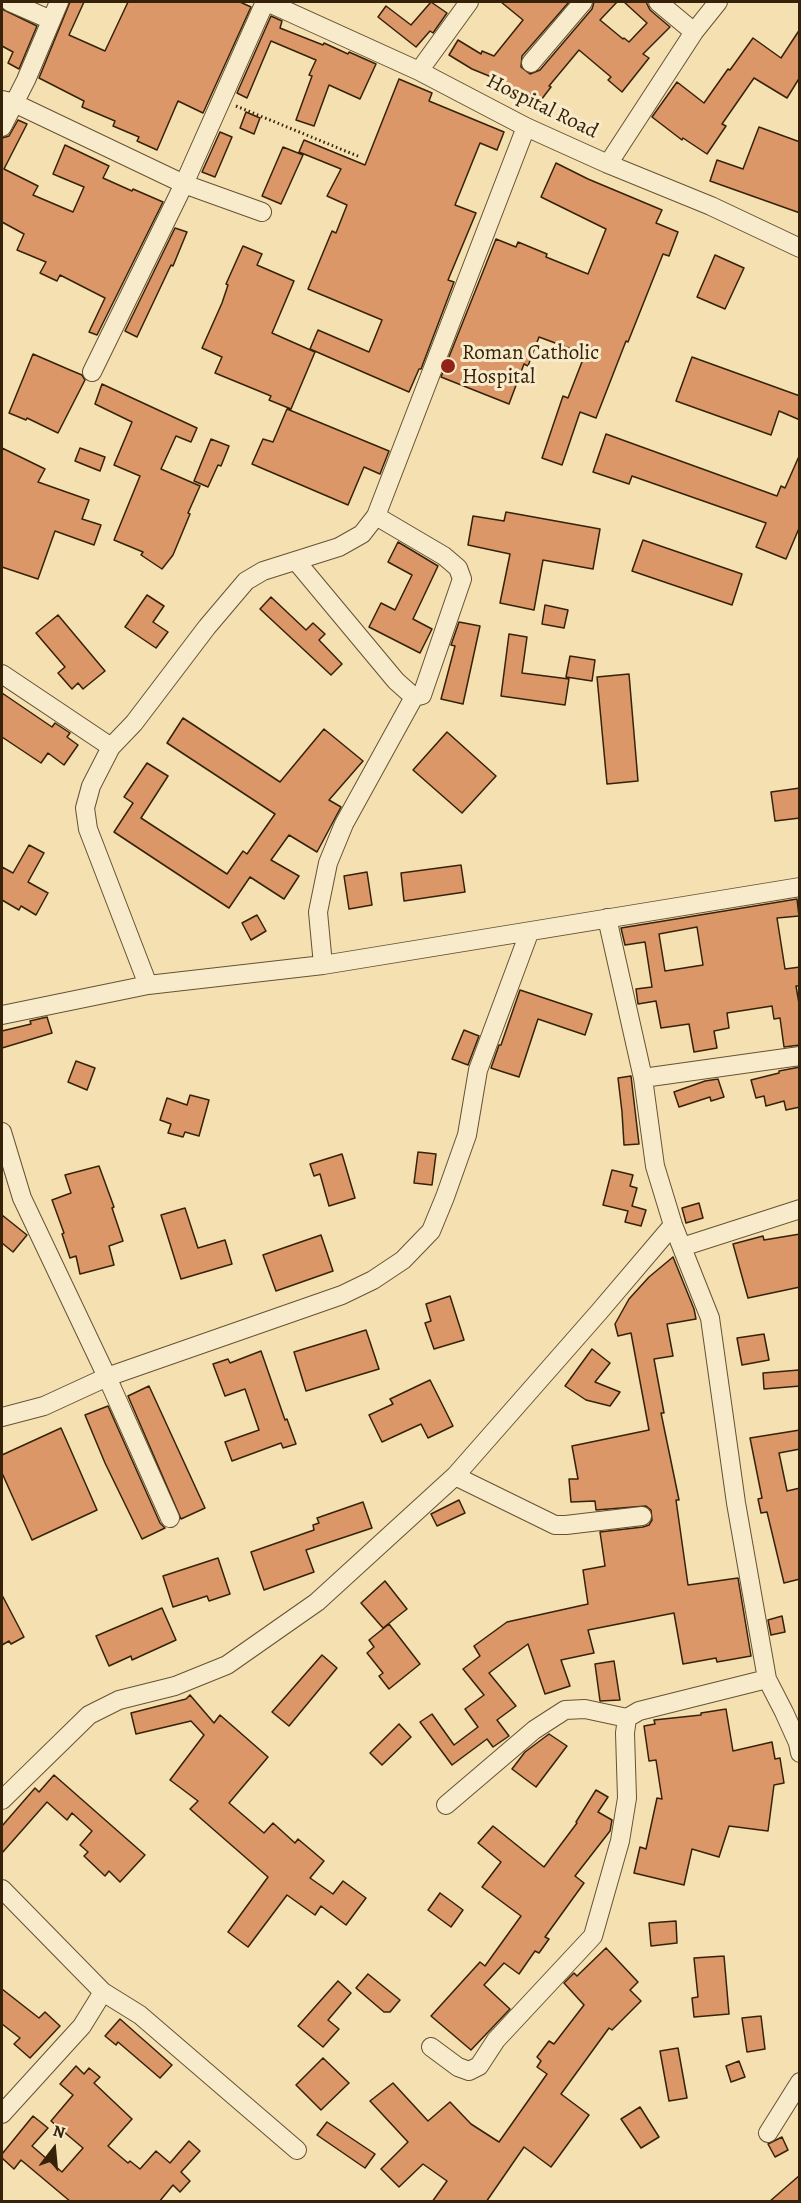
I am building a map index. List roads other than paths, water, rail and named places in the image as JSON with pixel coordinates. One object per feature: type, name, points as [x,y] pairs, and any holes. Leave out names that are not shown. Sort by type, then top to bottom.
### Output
[{"type":"street","points":[[10,2],[51,20]]},
{"type":"street","points":[[2,127],[8,102],[59,2]]},
{"type":"street","points":[[92,372],[184,184],[266,2]]},
{"type":"street","name":"Hospital Road","points":[[266,2],[419,70],[526,127],[608,164],[711,206],[800,248]]},
{"type":"street","points":[[419,70],[469,2]]},
{"type":"street","points":[[531,63],[583,2]]},
{"type":"street","points":[[658,2],[694,32]]},
{"type":"street","points":[[608,164],[694,32],[718,2]]},
{"type":"street","points":[[8,102],[184,184],[262,212]]},
{"type":"street","points":[[147,985],[88,829],[85,808],[91,786],[111,747],[134,723],[207,627],[246,581],[263,571],[339,547],[362,534],[376,516],[526,127]]},
{"type":"street","points":[[323,965],[318,912],[328,863],[344,824],[414,697],[422,695],[462,579],[458,568],[444,556],[376,516]]},
{"type":"street","points":[[296,561],[396,681],[414,697]]},
{"type":"street","points":[[2,674],[111,747]]},
{"type":"street","points":[[2,1015],[147,985],[323,965],[529,933],[800,886]]},
{"type":"street","points":[[607,918],[644,1078],[655,1166],[673,1225],[710,1318],[736,1503],[766,1679],[784,1712],[800,1753]]},
{"type":"street","points":[[2,1417],[44,1406],[106,1377],[342,1295],[373,1280],[403,1260],[431,1231],[467,1134],[478,1070],[529,933]]},
{"type":"street","points":[[644,1078],[800,1056]]},
{"type":"street","points":[[2,1132],[22,1198],[170,1518]]},
{"type":"street","points":[[682,1247],[800,1209]]},
{"type":"street","points":[[2,1800],[88,1715],[119,1701],[175,1686],[227,1665],[317,1602],[455,1476],[673,1225]]},
{"type":"street","points":[[455,1476],[555,1525],[642,1516]]},
{"type":"street","points":[[446,1805],[534,1730],[564,1710],[585,1709],[627,1718],[639,1711],[766,1679]]},
{"type":"street","points":[[431,2047],[458,2067],[469,2071],[479,2066],[496,2040],[594,1936],[621,1841],[627,1798],[625,1733],[627,1718]]},
{"type":"street","points":[[2,1889],[103,1992],[140,2015],[297,2150]]},
{"type":"street","points":[[2,2114],[82,2026],[103,1992]]},
{"type":"street","points":[[768,2133],[800,2082]]},
{"type":"place","name":"Roman Catholic Hospital","points":[[448,366]]}]
